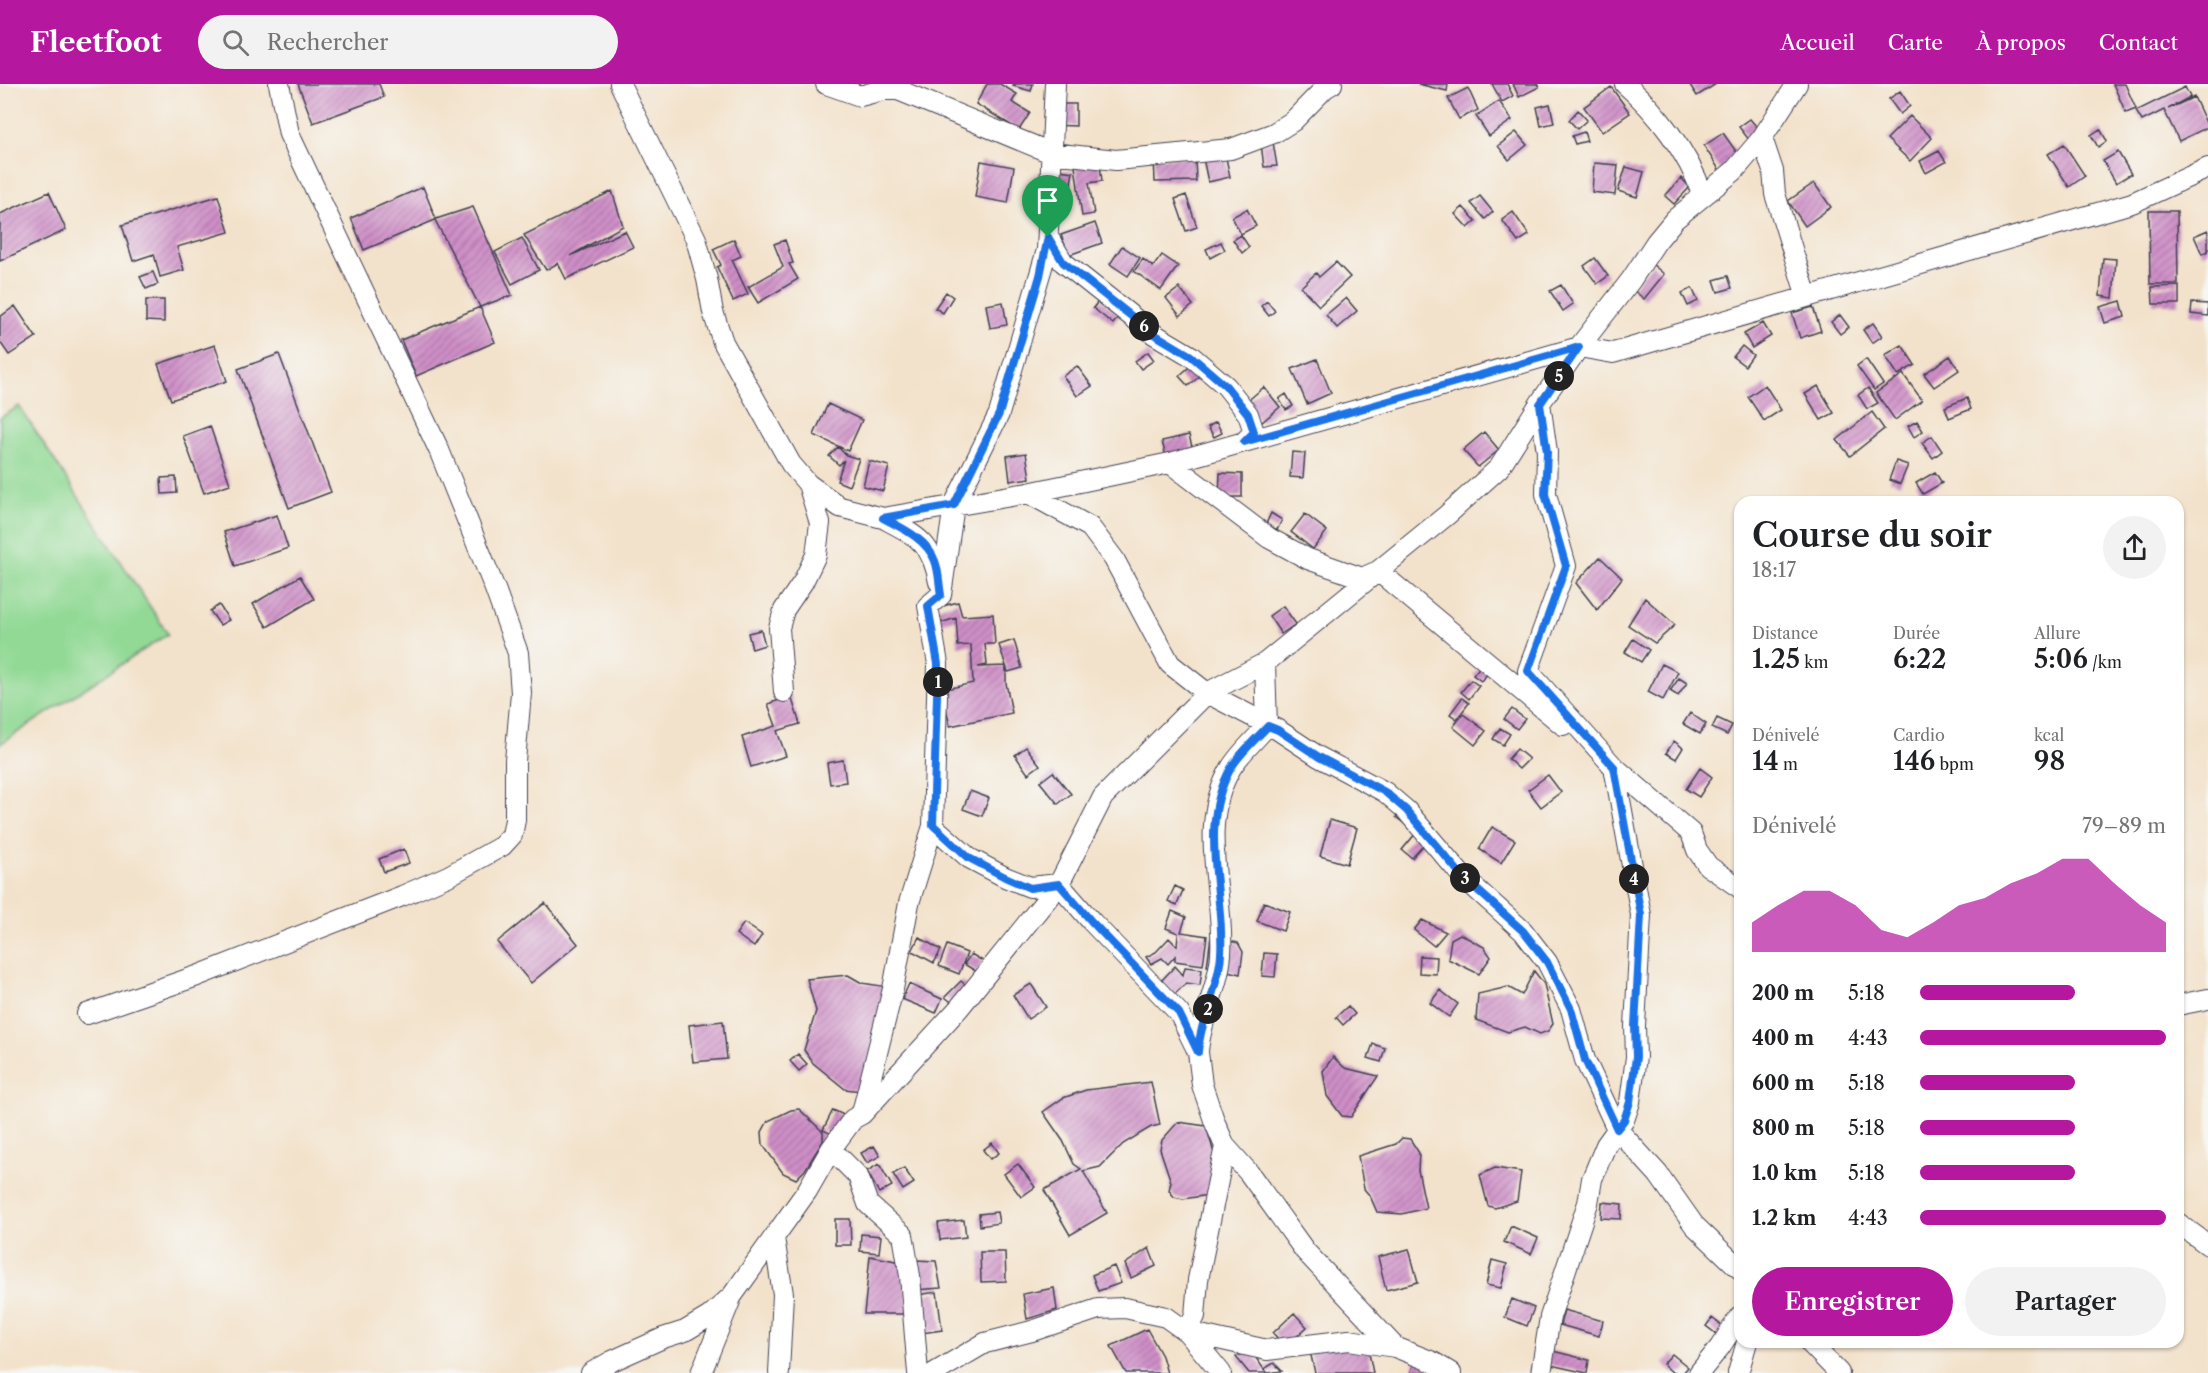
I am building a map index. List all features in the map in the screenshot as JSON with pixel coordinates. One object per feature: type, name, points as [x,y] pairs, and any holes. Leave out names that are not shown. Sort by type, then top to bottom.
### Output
[{"type":"street","points":[[87,1014],[197,976],[402,896],[457,871],[502,846],[512,835],[515,820],[514,761],[521,693],[518,653],[439,450],[289,134],[279,84]]},
{"type":"street","points":[[620,84],[696,239],[713,312],[723,342],[791,464],[808,484],[840,507],[883,518],[925,544],[935,560],[941,595]]},
{"type":"street","points":[[826,84],[860,96],[883,90],[898,90],[1051,153],[1116,160],[1231,149],[1274,133],[1293,121],[1325,88],[1332,84]]},
{"type":"street","points":[[862,1114],[893,989],[909,903],[933,825],[938,664],[928,606],[941,595],[954,505],[999,414],[1040,276],[1048,237],[1056,84]]},
{"type":"street","points":[[1625,84],[1664,126],[1696,176],[1702,193],[1689,207]]},
{"type":"street","points":[[591,1373],[663,1338],[686,1331],[710,1316],[732,1296],[807,1191],[831,1149],[853,1119],[862,1114],[958,1008],[1059,884],[1103,798],[1207,693],[1265,663],[1447,515],[1499,468],[1579,347],[1631,280],[1656,242],[1675,219],[1734,171],[1762,138],[1797,84]]},
{"type":"street","points":[[1762,138],[1773,171],[1775,195],[1807,297]]},
{"type":"street","points":[[883,518],[1028,493],[1170,463],[1579,347],[1612,353],[2132,203],[2208,168]]},
{"type":"street","points":[[1048,237],[1063,262],[1154,334],[1191,356],[1226,386],[1248,414],[1254,432],[1244,442]]},
{"type":"street","points":[[1540,404],[1547,452],[1545,494],[1566,566],[1528,671],[1614,767],[1641,915],[1635,1026],[1636,1057],[1630,1102],[1624,1120],[1606,1145],[1592,1179],[1588,1203],[1551,1317],[1541,1373]]},
{"type":"street","points":[[1170,463],[1269,538],[1308,559],[1362,578],[1378,571]]},
{"type":"street","points":[[784,692],[780,628],[784,610],[803,582],[816,555],[819,523],[808,484]]},
{"type":"street","points":[[1028,493],[1090,527],[1114,559],[1170,664],[1207,693],[1278,730],[1349,774],[1385,792],[1406,810],[1463,877],[1523,931],[1547,962],[1571,1009],[1585,1060],[1617,1129],[1658,1174],[1694,1225],[1734,1263]]},
{"type":"street","points":[[1378,571],[1691,832],[1697,850],[1708,866],[1734,884]]},
{"type":"street","points":[[1198,1052],[1221,955],[1220,912],[1214,865],[1215,825],[1221,792],[1232,767],[1268,726],[1265,663]]},
{"type":"street","points":[[933,825],[969,858],[1005,877],[1030,888],[1059,884]]},
{"type":"street","points":[[1059,884],[1179,1013],[1198,1052],[1202,1085],[1225,1146],[1249,1173],[1305,1251],[1395,1347]]},
{"type":"street","points":[[2184,1004],[2208,999]]},
{"type":"street","points":[[1187,1332],[1195,1316],[1198,1280],[1225,1146]]},
{"type":"street","points":[[831,1149],[858,1176],[868,1204],[903,1235],[910,1276],[918,1373]]},
{"type":"street","points":[[2184,1227],[2208,1245]]},
{"type":"street","points":[[774,1238],[783,1294],[779,1373]]},
{"type":"street","points":[[701,1373],[732,1296]]},
{"type":"street","points":[[1349,1340],[1354,1302]]},
{"type":"street","points":[[934,1373],[985,1343],[1032,1331],[1098,1309],[1125,1308],[1166,1317],[1187,1332],[1221,1373]]},
{"type":"street","points":[[1699,1373],[1734,1325]]},
{"type":"street","points":[[1187,1332],[1267,1350],[1349,1340],[1395,1347],[1433,1362],[1451,1373]]},
{"type":"street","points":[[1738,1373],[1745,1348]]},
{"type":"street","points":[[1815,1348],[1839,1373]]},
{"type":"green space","points":[[19,406],[168,634],[0,744],[0,418]]},
{"type":"building","points":[[298,84],[379,84],[384,97],[313,123]]},
{"type":"building","points":[[987,84],[1000,84],[1017,94],[1012,102],[1030,113],[1019,130],[976,104]]},
{"type":"building","points":[[1014,84],[1033,84],[1031,91],[1013,86]]},
{"type":"building","points":[[1418,84],[1448,84],[1447,91]]},
{"type":"building","points":[[1492,84],[1507,84],[1513,96],[1502,102]]},
{"type":"building","points":[[1513,84],[1537,84],[1539,87],[1519,97]]},
{"type":"building","points":[[1716,84],[1697,96],[1690,85]]},
{"type":"building","points":[[2113,84],[2125,84],[2136,109],[2126,113]]},
{"type":"building","points":[[1611,87],[1630,113],[1602,132],[1584,107]]},
{"type":"building","points":[[2185,87],[2190,97],[2168,109],[2194,97],[2208,127],[2179,141],[2164,110],[2142,121],[2136,111]]},
{"type":"building","points":[[1468,88],[1478,110],[1459,119],[1448,98]]},
{"type":"building","points":[[1900,91],[1910,106],[1900,114],[1889,99]]},
{"type":"building","points":[[1499,101],[1512,120],[1489,136],[1476,116]]},
{"type":"building","points":[[1049,104],[1076,104],[1076,126],[1048,125]]},
{"type":"building","points":[[1550,104],[1554,123],[1541,126],[1537,107]]},
{"type":"building","points":[[1578,110],[1587,120],[1577,129],[1569,120]]},
{"type":"building","points":[[1910,116],[1932,138],[1910,161],[1887,139]]},
{"type":"building","points":[[1750,119],[1761,132],[1750,141],[1739,127]]},
{"type":"building","points":[[2100,129],[2107,141],[2098,147],[2091,135]]},
{"type":"building","points":[[1516,132],[1527,145],[1509,160],[1498,146]]},
{"type":"building","points":[[1584,132],[1587,141],[1575,144],[1572,136]]},
{"type":"building","points":[[1723,133],[1740,157],[1720,171],[1704,146]]},
{"type":"building","points":[[1273,142],[1277,166],[1264,167],[1261,144]]},
{"type":"building","points":[[2064,144],[2085,176],[2069,187],[2048,154]]},
{"type":"building","points":[[1939,151],[1946,162],[1926,173],[1920,161]]},
{"type":"building","points":[[2118,152],[2131,174],[2116,183],[2103,161]]},
{"type":"building","points":[[1225,153],[1230,177],[1208,182],[1203,158]]},
{"type":"building","points":[[1099,156],[1102,181],[1089,183],[1094,214],[1082,216],[1074,159]]},
{"type":"building","points":[[1195,157],[1196,181],[1155,182],[1154,158]]},
{"type":"building","points":[[981,161],[1014,167],[1008,203],[975,197]]},
{"type":"building","points":[[1594,163],[1618,165],[1615,195],[1592,192]]},
{"type":"building","points":[[1626,167],[1644,172],[1637,197],[1618,191]]},
{"type":"building","points":[[1053,169],[1073,172],[1065,218],[1046,215]]},
{"type":"building","points":[[1681,178],[1690,187],[1674,204],[1665,196]]},
{"type":"building","points":[[1814,183],[1831,207],[1805,226],[1788,201]]},
{"type":"building","points":[[423,187],[436,219],[473,207],[512,295],[480,307],[435,220],[364,250],[351,218]]},
{"type":"building","points":[[612,191],[623,226],[570,256],[625,231],[633,247],[566,279],[558,263],[546,270],[524,235]]},
{"type":"building","points":[[49,192],[66,230],[0,261],[0,214]]},
{"type":"building","points":[[1186,195],[1197,227],[1186,231],[1175,199]]},
{"type":"building","points":[[218,196],[229,232],[177,247],[184,270],[160,277],[154,254],[133,261],[122,225]]},
{"type":"building","points":[[1480,196],[1493,212],[1485,219],[1471,203]]},
{"type":"building","points":[[1463,207],[1476,221],[1468,228],[1455,214]]},
{"type":"building","points":[[1247,209],[1256,226],[1241,234],[1232,217]]},
{"type":"building","points":[[2149,211],[2177,211],[2178,284],[2150,284]]},
{"type":"building","points":[[1513,212],[1529,235],[1518,242],[1502,220]]},
{"type":"building","points":[[1095,223],[1102,243],[1069,255],[1061,235]]},
{"type":"building","points":[[2208,230],[2208,251],[2202,254],[2194,236]]},
{"type":"building","points":[[1241,235],[1249,247],[1242,253],[1233,240]]},
{"type":"building","points":[[522,238],[539,270],[512,284],[495,252]]},
{"type":"building","points":[[734,239],[741,256],[732,260],[748,294],[733,301],[717,267],[721,265],[713,249]]},
{"type":"building","points":[[785,240],[793,263],[789,264],[798,279],[758,303],[748,287],[783,267],[774,244]]},
{"type":"building","points":[[1221,242],[1225,250],[1210,258],[1206,249]]},
{"type":"building","points":[[1122,246],[1140,258],[1128,276],[1110,264]]},
{"type":"building","points":[[1162,255],[1178,266],[1161,290],[1134,271],[1143,259],[1153,267]]},
{"type":"building","points":[[1595,258],[1608,276],[1597,284],[1584,266]]},
{"type":"building","points":[[2103,258],[2116,259],[2113,298],[2100,296]]},
{"type":"building","points":[[1336,262],[1350,277],[1319,306],[1301,287],[1316,273],[1319,277]]},
{"type":"building","points":[[1652,264],[1664,274],[1644,299],[1632,289]]},
{"type":"building","points":[[153,272],[158,284],[146,289],[140,277]]},
{"type":"building","points":[[1728,276],[1732,288],[1718,292],[1714,280]]},
{"type":"building","points":[[1561,285],[1573,304],[1563,311],[1550,291]]},
{"type":"building","points":[[2179,286],[2179,304],[2153,304],[2152,287]]},
{"type":"building","points":[[1179,288],[1193,305],[1180,316],[1166,298]]},
{"type":"building","points":[[1692,288],[1698,301],[1688,306],[1682,293]]},
{"type":"building","points":[[946,292],[953,297],[943,313],[935,308]]},
{"type":"building","points":[[1346,298],[1357,311],[1337,328],[1326,315]]},
{"type":"building","points":[[1100,299],[1120,315],[1113,324],[1093,308]]},
{"type":"building","points":[[146,300],[164,300],[164,322],[146,321]]},
{"type":"building","points":[[1267,301],[1275,311],[1269,316],[1261,306]]},
{"type":"building","points":[[2121,301],[2125,317],[2105,323],[2100,307]]},
{"type":"building","points":[[1003,302],[1007,325],[990,328],[986,305]]},
{"type":"building","points":[[2192,303],[2208,304],[2208,316],[2191,314]]},
{"type":"building","points":[[15,306],[36,337],[9,355],[0,342],[0,317]]},
{"type":"building","points":[[480,307],[495,342],[416,376],[401,340]]},
{"type":"building","points":[[1813,307],[1821,331],[1800,338],[1792,313]]},
{"type":"building","points":[[1840,315],[1849,327],[1840,334],[1831,322]]},
{"type":"building","points":[[1763,323],[1771,336],[1752,348],[1744,334]]},
{"type":"building","points":[[1873,323],[1882,336],[1872,343],[1863,330]]},
{"type":"building","points":[[215,345],[227,381],[171,400],[158,364]]},
{"type":"building","points":[[1902,345],[1915,365],[1898,375],[1885,355]]},
{"type":"building","points":[[1742,346],[1753,355],[1745,366],[1733,357]]},
{"type":"building","points":[[1148,352],[1154,360],[1141,369],[1135,361]]},
{"type":"building","points":[[279,354],[331,492],[289,508],[238,369]]},
{"type":"building","points":[[1950,356],[1959,370],[1934,387],[1924,374]]},
{"type":"building","points":[[1317,359],[1331,393],[1307,404],[1292,369]]},
{"type":"building","points":[[1866,359],[1883,384],[1874,390],[1857,366]]},
{"type":"building","points":[[1196,361],[1205,372],[1188,386],[1179,376]]},
{"type":"building","points":[[1077,366],[1092,386],[1077,396],[1063,376]]},
{"type":"building","points":[[1903,374],[1922,400],[1895,420],[1876,393]]},
{"type":"building","points":[[1765,385],[1781,410],[1764,421],[1748,397]]},
{"type":"building","points":[[1818,386],[1834,413],[1821,420],[1805,394]]},
{"type":"building","points":[[1264,387],[1280,407],[1261,423],[1245,403]]},
{"type":"building","points":[[1868,388],[1878,403],[1867,409],[1858,395]]},
{"type":"building","points":[[1286,394],[1293,406],[1286,410],[1279,399]]},
{"type":"building","points":[[1967,398],[1971,409],[1949,418],[1945,407]]},
{"type":"building","points":[[828,404],[862,420],[848,451],[814,435]]},
{"type":"building","points":[[1872,412],[1884,429],[1850,456],[1837,440]]},
{"type":"building","points":[[1917,421],[1923,431],[1914,437],[1908,426]]},
{"type":"building","points":[[1216,422],[1222,433],[1214,437],[1208,427]]},
{"type":"building","points":[[210,426],[230,484],[204,493],[183,436]]},
{"type":"building","points":[[1484,432],[1499,450],[1478,467],[1463,450]]},
{"type":"building","points":[[1189,435],[1193,451],[1166,457],[1162,441]]},
{"type":"building","points":[[1932,436],[1942,451],[1933,458],[1922,443]]},
{"type":"building","points":[[838,447],[846,455],[859,459],[849,486],[837,481],[844,460],[839,465],[829,456]]},
{"type":"building","points":[[1292,452],[1305,453],[1303,478],[1290,477]]},
{"type":"building","points":[[1026,453],[1030,478],[1010,481],[1007,456]]},
{"type":"building","points":[[869,461],[889,466],[883,491],[863,486]]},
{"type":"building","points":[[1896,461],[1908,465],[1900,484],[1889,480]]},
{"type":"building","points":[[1935,472],[1942,483],[1923,494],[1916,483]]},
{"type":"building","points":[[1220,473],[1242,474],[1242,497],[1219,497]]},
{"type":"building","points":[[176,477],[177,493],[162,494],[161,478]]},
{"type":"building","points":[[1271,513],[1282,520],[1277,530],[1266,524]]},
{"type":"building","points":[[1305,514],[1327,531],[1313,549],[1291,532]]},
{"type":"building","points":[[277,515],[288,548],[235,566],[224,532]]},
{"type":"building","points":[[1600,557],[1622,578],[1597,610],[1576,583]]},
{"type":"building","points":[[300,576],[314,599],[267,627],[253,604]]},
{"type":"building","points":[[1645,598],[1675,625],[1655,643],[1628,625]]},
{"type":"building","points":[[958,602],[962,616],[993,614],[995,644],[985,644],[987,665],[978,667],[1006,666],[1006,683],[1012,713],[950,726],[942,690],[973,683],[971,645],[958,646],[956,618],[937,624],[932,609]]},
{"type":"building","points":[[219,605],[229,620],[220,625],[210,611]]},
{"type":"building","points":[[1283,606],[1296,624],[1281,634],[1269,616]]},
{"type":"building","points":[[761,630],[765,645],[752,649],[748,633]]},
{"type":"building","points":[[1633,639],[1649,650],[1641,662],[1625,652]]},
{"type":"building","points":[[1014,640],[1022,668],[1008,672],[999,645]]},
{"type":"building","points":[[1482,664],[1490,671],[1481,681],[1473,675]]},
{"type":"building","points":[[1662,664],[1678,672],[1663,700],[1648,692]]},
{"type":"building","points":[[1679,678],[1687,683],[1678,696],[1670,691]]},
{"type":"building","points":[[1471,680],[1479,686],[1469,699],[1461,692]]},
{"type":"building","points":[[791,696],[800,724],[777,731],[786,756],[751,767],[742,737],[776,726],[768,704]]},
{"type":"building","points":[[1462,698],[1469,703],[1457,719],[1450,714]]},
{"type":"building","points":[[1512,709],[1525,719],[1517,729],[1504,719]]},
{"type":"building","points":[[1690,713],[1706,724],[1700,734],[1683,724]]},
{"type":"building","points":[[1463,714],[1486,731],[1475,745],[1453,727]]},
{"type":"building","points":[[1717,718],[1732,725],[1727,735],[1712,728]]},
{"type":"building","points":[[1500,728],[1510,734],[1503,745],[1493,739]]},
{"type":"building","points":[[1674,741],[1683,748],[1676,759],[1666,753]]},
{"type":"building","points":[[1026,747],[1040,765],[1028,774],[1015,755]]},
{"type":"building","points":[[1517,749],[1529,759],[1519,769],[1508,759]]},
{"type":"building","points":[[843,760],[846,782],[830,784],[827,763]]},
{"type":"building","points":[[1700,768],[1712,777],[1699,797],[1686,789]]},
{"type":"building","points":[[1053,772],[1071,794],[1058,804],[1040,782]]},
{"type":"building","points":[[1548,775],[1561,792],[1541,807],[1528,790]]},
{"type":"building","points":[[970,791],[989,798],[982,816],[963,809]]},
{"type":"building","points":[[1402,808],[1429,839],[1412,858],[1402,850],[1416,833],[1396,817]]},
{"type":"building","points":[[1330,820],[1357,828],[1347,864],[1320,856]]},
{"type":"building","points":[[1492,827],[1515,840],[1501,863],[1479,849]]},
{"type":"building","points":[[404,849],[409,863],[384,872],[379,859]]},
{"type":"building","points":[[1175,886],[1183,890],[1177,905],[1168,901]]},
{"type":"building","points":[[1264,902],[1290,912],[1283,931],[1257,921]]},
{"type":"building","points":[[545,903],[578,944],[531,983],[497,942]]},
{"type":"building","points":[[1172,911],[1186,917],[1181,932],[1207,936],[1203,965],[1175,961],[1175,956],[1168,964],[1162,958],[1151,964],[1146,957],[1156,952],[1169,938],[1177,946],[1178,933],[1166,928]]},
{"type":"building","points":[[1422,920],[1446,932],[1434,946],[1414,930]]},
{"type":"building","points":[[744,923],[762,935],[754,947],[736,934]]},
{"type":"building","points":[[1460,934],[1484,947],[1491,957],[1479,974],[1448,959],[1451,939]]},
{"type":"building","points":[[919,937],[941,950],[934,963],[912,951]]},
{"type":"building","points":[[1211,937],[1238,943],[1243,952],[1240,974],[1207,966]]},
{"type":"building","points":[[947,945],[967,953],[959,974],[939,966]]},
{"type":"building","points":[[1264,953],[1277,954],[1275,977],[1262,976]]},
{"type":"building","points":[[971,954],[983,961],[977,972],[964,964]]},
{"type":"building","points":[[1420,956],[1437,957],[1436,974],[1419,973]]},
{"type":"building","points":[[1175,966],[1183,975],[1185,967],[1202,969],[1200,985],[1186,983],[1175,994],[1161,981]]},
{"type":"building","points":[[1534,971],[1544,984],[1553,1024],[1548,1031],[1540,1034],[1525,1027],[1508,1032],[1476,1020],[1478,994],[1508,987],[1522,995]]},
{"type":"building","points":[[848,975],[862,983],[888,987],[861,1091],[845,1089],[813,1063],[804,1050],[816,1011],[807,979]]},
{"type":"building","points":[[961,981],[970,989],[955,1005],[945,997]]},
{"type":"building","points":[[909,984],[942,999],[936,1013],[902,999]]},
{"type":"building","points":[[1031,984],[1046,1007],[1028,1019],[1013,995]]},
{"type":"building","points":[[1440,990],[1458,1004],[1449,1017],[1430,1003]]},
{"type":"building","points":[[1348,1006],[1355,1014],[1343,1025],[1336,1017]]},
{"type":"building","points":[[723,1021],[727,1059],[693,1062],[689,1025]]},
{"type":"building","points":[[1373,1044],[1385,1048],[1381,1062],[1368,1058]]},
{"type":"building","points":[[798,1054],[807,1064],[799,1071],[790,1061]]},
{"type":"building","points":[[1333,1057],[1345,1068],[1378,1076],[1351,1117],[1342,1116],[1327,1096],[1323,1071]]},
{"type":"building","points":[[1151,1082],[1160,1125],[1151,1127],[1123,1144],[1100,1167],[1083,1171],[1107,1213],[1070,1235],[1044,1190],[1081,1169],[1074,1164],[1063,1141],[1043,1112],[1063,1098],[1086,1090]]},
{"type":"building","points":[[799,1109],[823,1132],[823,1141],[805,1170],[796,1179],[783,1173],[763,1145],[762,1132],[768,1121],[791,1110]]},
{"type":"building","points":[[833,1110],[848,1117],[838,1137],[823,1130]]},
{"type":"building","points":[[1178,1122],[1206,1126],[1219,1170],[1215,1194],[1183,1199],[1174,1197],[1169,1190],[1171,1182],[1160,1149],[1162,1140]]},
{"type":"building","points":[[1402,1138],[1410,1139],[1419,1153],[1418,1170],[1426,1208],[1402,1214],[1377,1212],[1364,1189],[1358,1156],[1396,1144]]},
{"type":"building","points":[[992,1143],[999,1153],[990,1159],[983,1150]]},
{"type":"building","points":[[874,1146],[880,1156],[867,1163],[861,1153]]},
{"type":"building","points":[[879,1164],[892,1186],[879,1193],[867,1171]]},
{"type":"building","points":[[1018,1164],[1035,1187],[1021,1197],[1004,1174]]},
{"type":"building","points":[[904,1168],[914,1183],[903,1190],[893,1174]]},
{"type":"building","points":[[1495,1168],[1521,1172],[1517,1201],[1495,1208],[1488,1206],[1480,1175]]},
{"type":"building","points":[[1602,1202],[1622,1204],[1621,1219],[1601,1218]]},
{"type":"building","points":[[997,1212],[999,1223],[980,1226],[979,1214]]},
{"type":"building","points":[[835,1219],[850,1219],[851,1245],[835,1245]]},
{"type":"building","points":[[964,1220],[966,1237],[940,1240],[938,1223]]},
{"type":"building","points":[[1511,1226],[1538,1238],[1531,1254],[1504,1242]]},
{"type":"building","points":[[861,1234],[881,1236],[879,1253],[860,1251]]},
{"type":"building","points":[[1149,1248],[1156,1266],[1131,1278],[1125,1264]]},
{"type":"building","points":[[1409,1249],[1418,1282],[1386,1290],[1378,1257]]},
{"type":"building","points":[[980,1252],[1005,1252],[1006,1281],[981,1282]]},
{"type":"building","points":[[870,1256],[901,1262],[910,1314],[864,1314]]},
{"type":"building","points":[[915,1260],[936,1261],[941,1288],[914,1290]]},
{"type":"building","points":[[1492,1260],[1507,1264],[1501,1288],[1486,1285]]},
{"type":"building","points":[[1114,1266],[1121,1283],[1098,1291],[1092,1275]]},
{"type":"building","points":[[1054,1288],[1057,1310],[1027,1319],[1023,1294]]},
{"type":"building","points":[[937,1292],[942,1330],[922,1333],[917,1295]]},
{"type":"building","points":[[1512,1299],[1534,1308],[1527,1326],[1505,1317]]},
{"type":"building","points":[[1564,1310],[1603,1321],[1599,1336],[1560,1325]]},
{"type":"building","points":[[1294,1313],[1307,1327],[1285,1347],[1273,1333]]},
{"type":"building","points":[[1712,1318],[1725,1328],[1719,1336],[1706,1326]]},
{"type":"building","points":[[1147,1329],[1162,1356],[1167,1373],[1126,1373],[1111,1346]]},
{"type":"building","points":[[1364,1346],[1369,1353],[1373,1373],[1315,1373],[1309,1347]]},
{"type":"building","points":[[1549,1350],[1589,1360],[1587,1373],[1546,1364]]},
{"type":"building","points":[[1251,1351],[1266,1372],[1249,1373],[1236,1357]]},
{"type":"building","points":[[1672,1354],[1688,1367],[1683,1373],[1673,1373],[1663,1364]]},
{"type":"building","points":[[1417,1357],[1434,1373],[1410,1373]]},
{"type":"building","points":[[1274,1363],[1282,1371],[1268,1373],[1264,1369]]},
{"type":"route","points":[[1048,237],[1063,262],[1154,334],[1191,356],[1226,386],[1248,414],[1254,432],[1244,442],[1579,347],[1540,404],[1547,452],[1545,494],[1566,566],[1528,671],[1614,767],[1641,915],[1636,987],[1636,1057],[1630,1102],[1624,1120],[1617,1129],[1585,1060],[1571,1009],[1547,962],[1523,931],[1463,877],[1406,810],[1385,792],[1319,757],[1278,730],[1268,726],[1232,767],[1221,792],[1215,825],[1214,865],[1220,912],[1221,955],[1198,1052],[1179,1013],[1136,970],[1059,884],[1030,888],[1005,877],[969,858],[933,825],[938,664],[928,606],[941,595],[935,560],[925,544],[883,518],[954,505],[999,414],[1040,276],[1048,237]]}]
